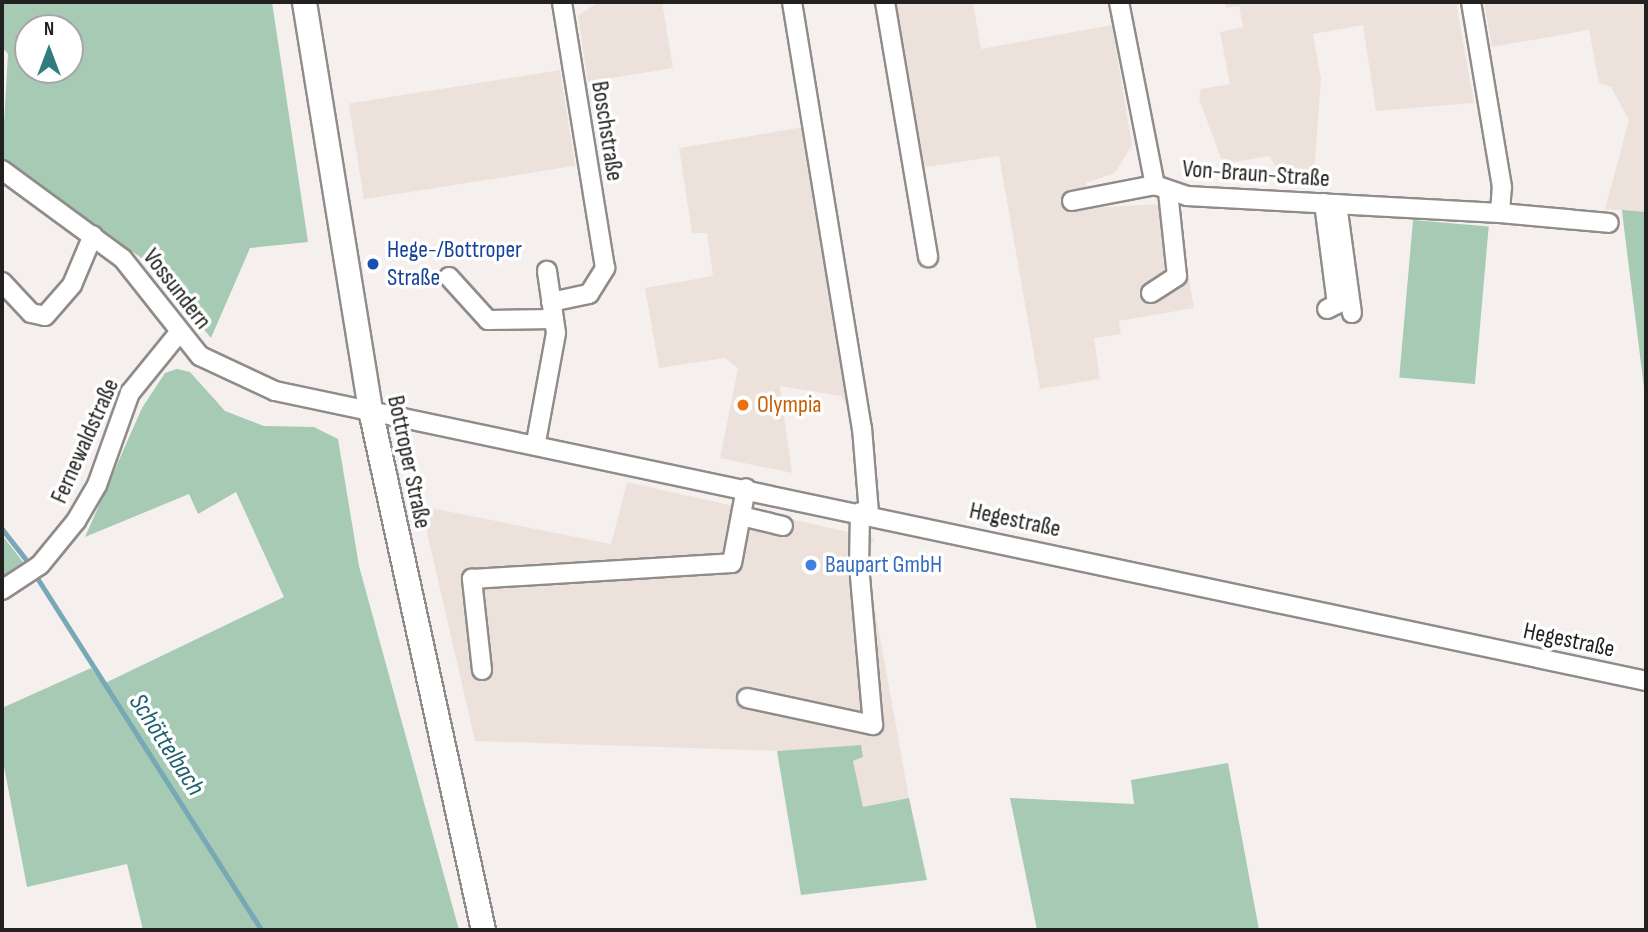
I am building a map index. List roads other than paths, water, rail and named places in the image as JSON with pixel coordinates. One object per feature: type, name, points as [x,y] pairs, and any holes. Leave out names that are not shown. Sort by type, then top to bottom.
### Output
[{"type":"main road","name":"Bottroper Straße","points":[[304,2],[371,414],[483,930]]},
{"type":"street","name":"Boschstraße","points":[[553,310],[589,294],[605,268],[562,2]]},
{"type":"street","points":[[747,698],[873,725],[862,428],[792,2]]},
{"type":"street","points":[[885,2],[928,257]]},
{"type":"street","name":"Von-Braun-Straße","points":[[1119,2],[1162,188],[1330,204],[1500,213],[1609,223]]},
{"type":"street","points":[[1471,2],[1502,187],[1500,213]]},
{"type":"street","name":"Vossundern","points":[[2,170],[123,259],[178,334],[231,376],[371,414]]},
{"type":"street","points":[[1072,201],[1162,188],[1177,276],[1151,293]]},
{"type":"street","points":[[1327,309],[1337,304],[1330,204]]},
{"type":"street","points":[[1330,204],[1352,313]]},
{"type":"street","points":[[2,282],[32,313],[45,316],[72,285],[93,235]]},
{"type":"street","points":[[536,442],[553,310],[547,271]]},
{"type":"street","points":[[449,277],[488,320],[553,310]]},
{"type":"street","name":"Fernewaldstraße","points":[[2,590],[40,565],[76,521],[97,485],[130,393],[178,334]]},
{"type":"street","name":"Hegestraße","points":[[371,414],[536,442],[1646,681]]},
{"type":"street","points":[[482,670],[472,579],[732,562],[746,488]]},
{"type":"street","points":[[741,516],[783,526]]},
{"type":"waterway","name":"Schöttelbach","points":[[2,529],[25,558]]},
{"type":"waterway","name":"Schöttelbach","points":[[39,581],[261,930]]},
{"type":"place","name":"Hege-/Bottroper Straße","points":[[373,264]]},
{"type":"place","name":"Olympia","points":[[743,405]]},
{"type":"place","name":"Baupart GmbH","points":[[811,565]]}]
